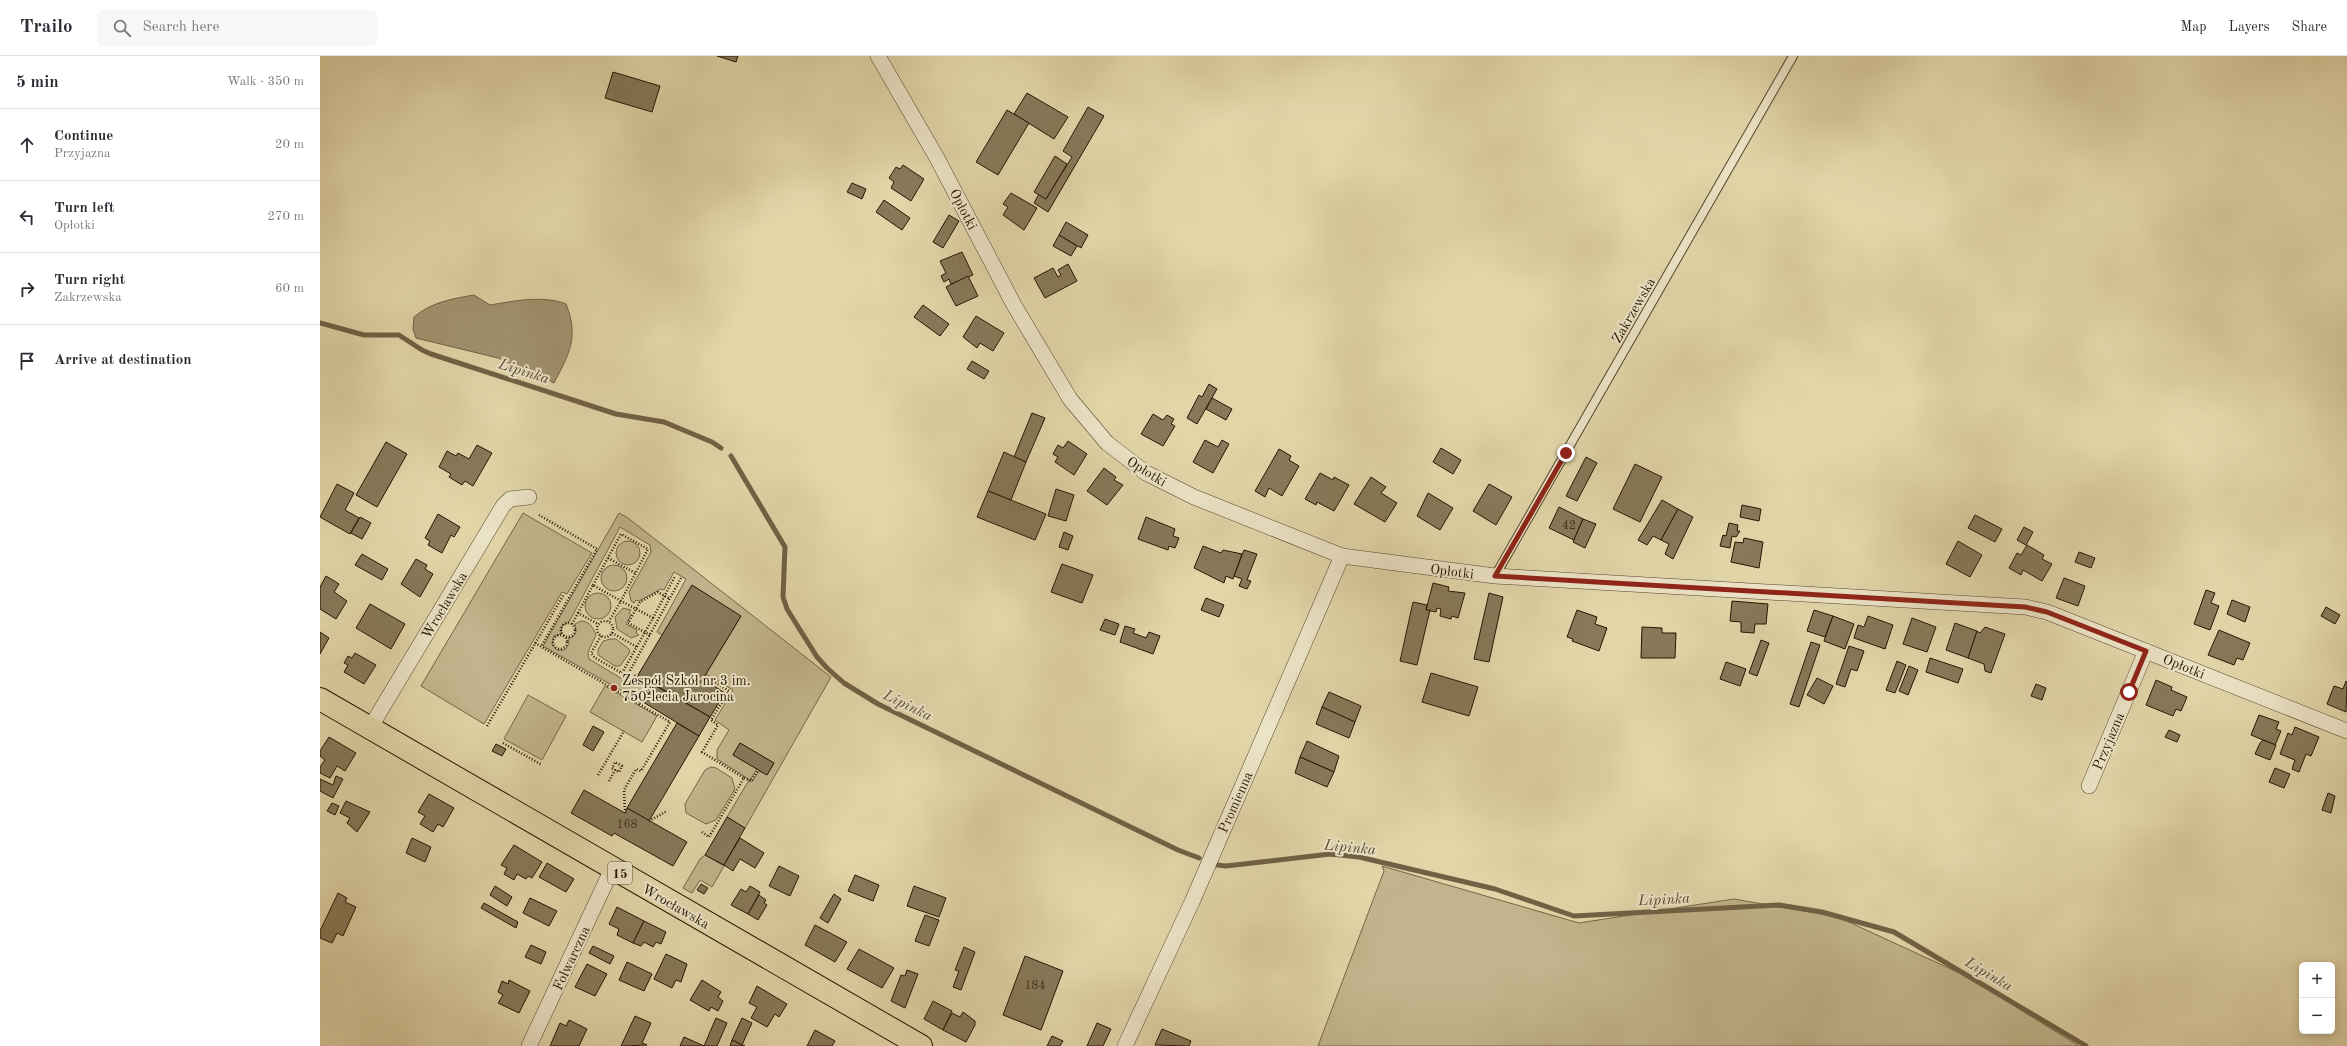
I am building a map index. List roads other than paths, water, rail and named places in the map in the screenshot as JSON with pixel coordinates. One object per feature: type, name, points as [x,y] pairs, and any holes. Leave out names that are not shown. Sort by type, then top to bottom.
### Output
[{"type":"main road","name":"Wrocławska","points":[[320,699],[612,869],[921,1046]]},
{"type":"street","name":"Opłotki","points":[[878,56],[937,158],[1014,305],[1070,399],[1108,443],[1146,473],[1194,497],[1342,556],[1495,576],[2025,607],[2047,612],[2347,731]]},
{"type":"street","name":"Wrocławska","points":[[370,728],[503,506],[510,499],[529,497]]},
{"type":"street","name":"Promienna","points":[[1125,1046],[1195,894],[1342,556]]},
{"type":"street","name":"Przyjazna","points":[[2089,786],[2146,651]]},
{"type":"street","name":"Folwarczna","points":[[529,1046],[612,869]]},
{"type":"lane","name":"Zakrzewska","points":[[1495,576],[1793,56]]},
{"type":"waterway","name":"Lipinka","points":[[320,323],[364,335],[399,335],[431,354],[616,414],[664,422],[712,442],[721,448]]},
{"type":"waterway","name":"Lipinka","points":[[731,456],[785,547],[783,597],[787,609],[817,657],[844,683],[878,704],[1178,850],[1199,858]]},
{"type":"waterway","name":"Lipinka","points":[[1217,865],[1226,866],[1330,854],[1359,857],[1495,889],[1574,916],[1779,905],[1822,912],[1894,932],[2086,1046]]},
{"type":"place","name":"Zespół Szkół nr 3 im. 750-lecia Jarocina","points":[[614,688]]}]
